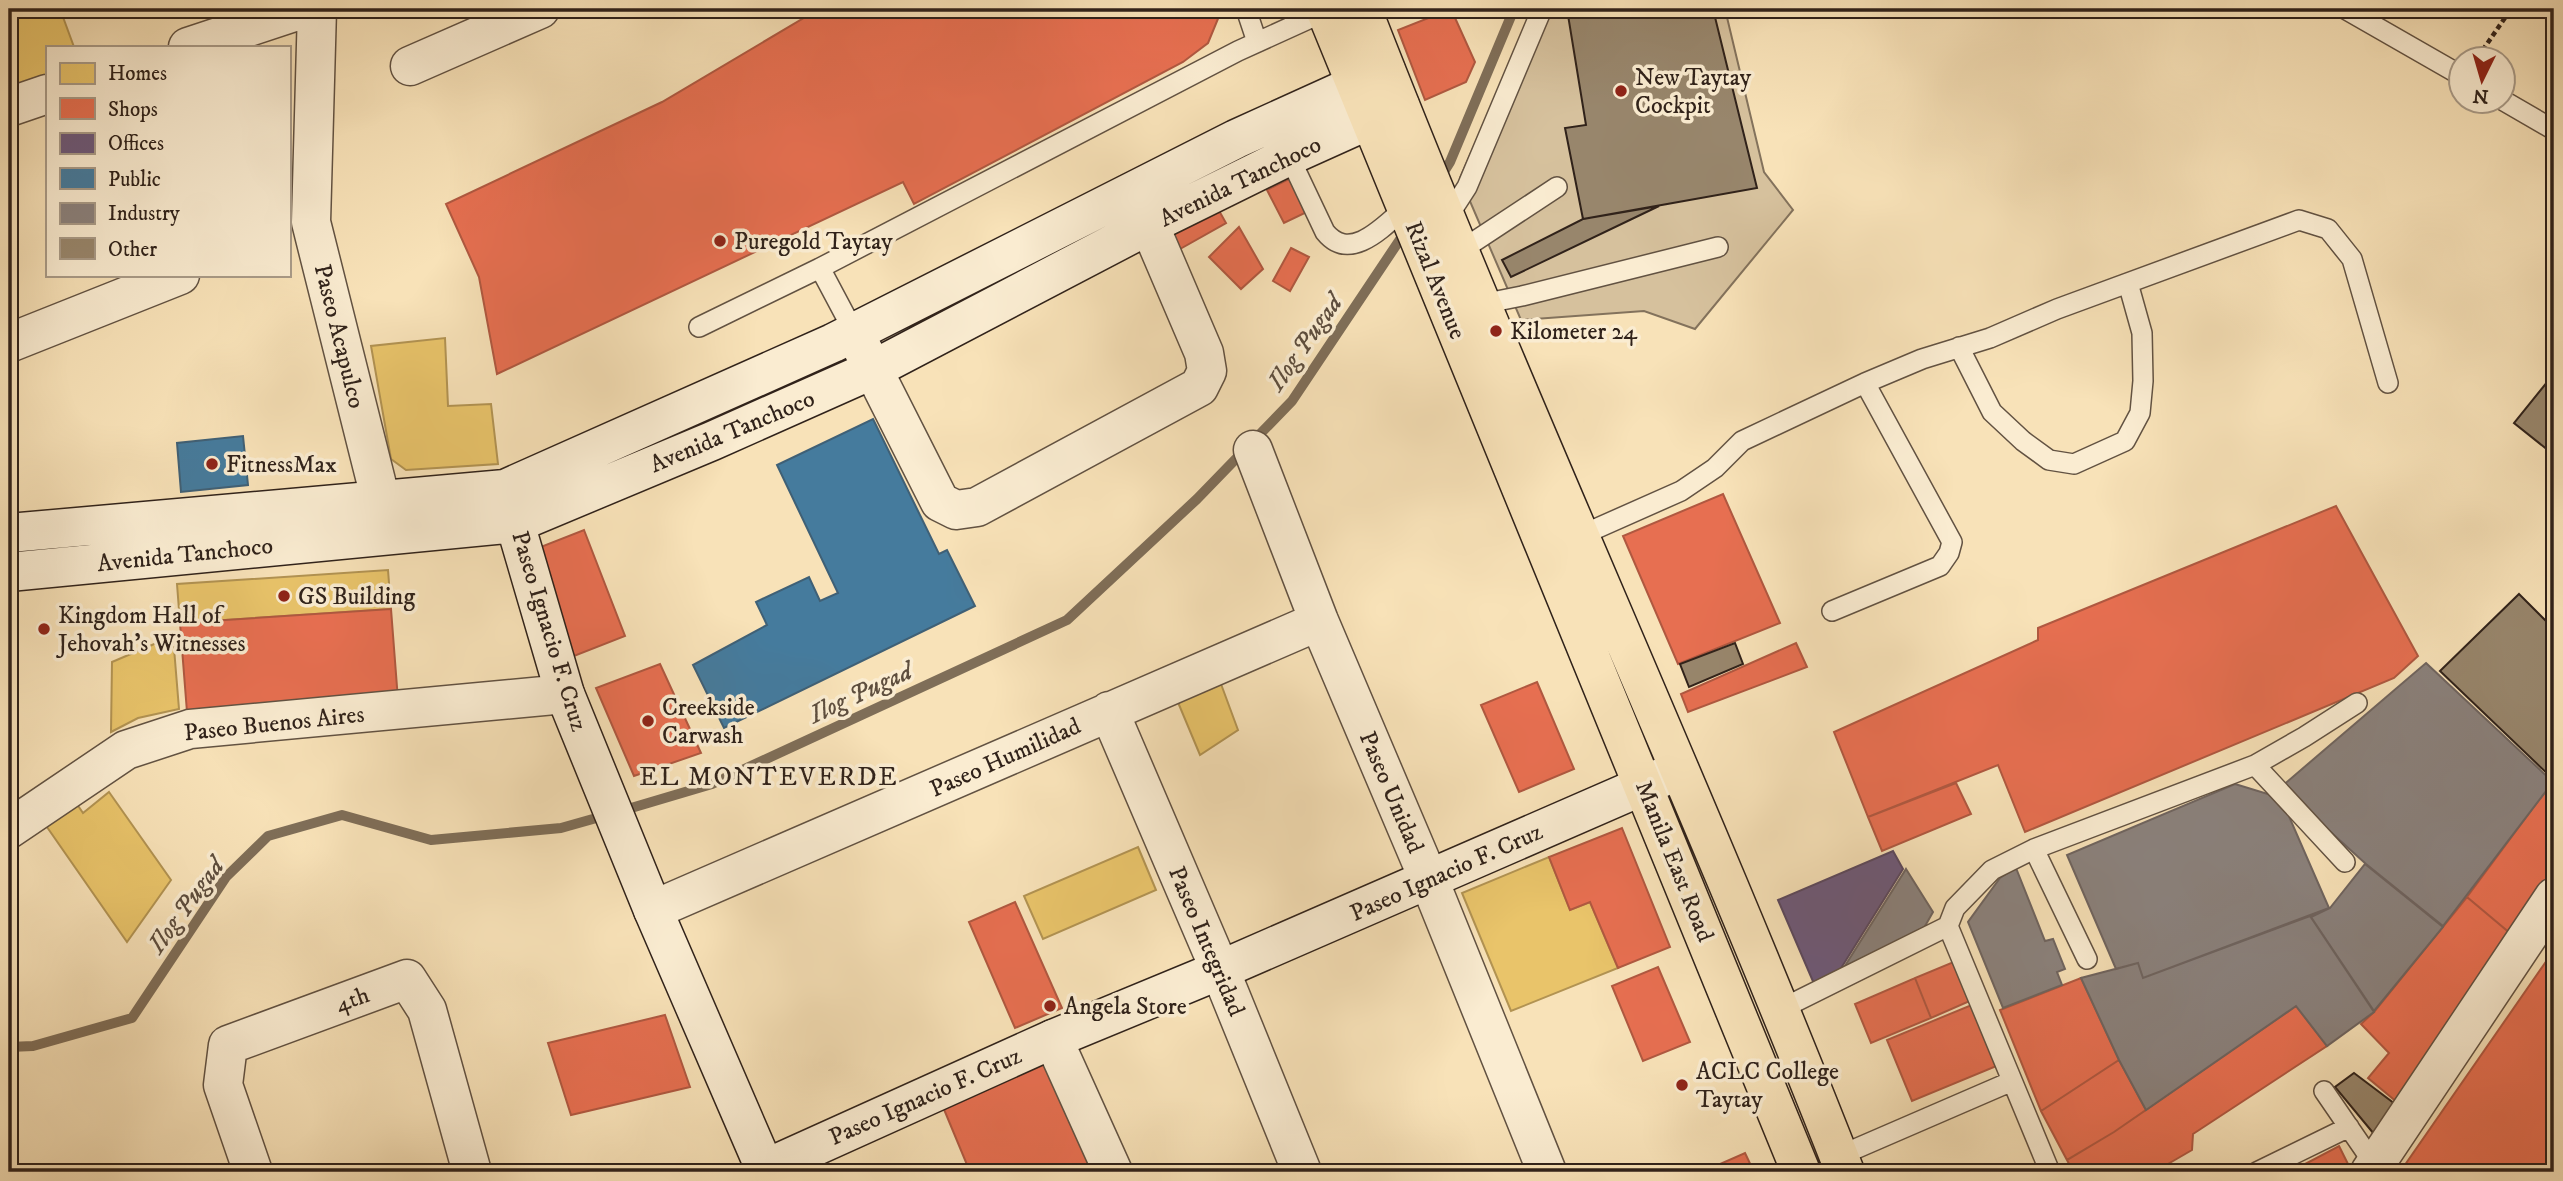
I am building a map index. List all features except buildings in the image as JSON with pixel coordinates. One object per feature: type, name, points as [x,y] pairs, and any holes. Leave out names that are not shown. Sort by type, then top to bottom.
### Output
[{"type":"main road","name":"Rizal Avenue","points":[[1338,10],[1371,78],[1563,544]]},
{"type":"main road","name":"Rizal Avenue","points":[[1385,113],[1424,164],[1431,223]]},
{"type":"main road","name":"Manila East Road","points":[[1563,544],[1679,770],[1779,1010]]},
{"type":"main road","name":"Manila East Road","points":[[1563,544],[1644,785],[1801,1172]]},
{"type":"main road","points":[[1779,1010],[1842,1164]]},
{"type":"street","points":[[191,46],[303,9]]},
{"type":"street","name":"Paseo Acapulco","points":[[317,9],[300,227],[385,517]]},
{"type":"street","points":[[410,66],[540,9]]},
{"type":"street","name":"Avenida Tanchoco","points":[[510,506],[1134,189],[1371,78]]},
{"type":"street","points":[[9,107],[46,94]]},
{"type":"street","name":"Avenida Tanchoco","points":[[9,533],[385,517],[510,506],[712,441],[874,369],[1149,225],[1289,156],[1385,113]]},
{"type":"street","points":[[854,332],[940,502],[956,510],[977,507],[1199,387],[1207,371],[1204,353],[1134,189]]},
{"type":"street","points":[[9,343],[177,276]]},
{"type":"street","name":"Paseo Unidad","points":[[1253,450],[1319,621],[1429,880],[1540,1171]]},
{"type":"street","name":"Paseo Ignacio F. Cruz","points":[[510,506],[565,694],[761,1171],[1053,1038],[1220,970],[1679,770]]},
{"type":"street","name":"Avenida Tanchoco","points":[[9,572],[385,517]]},
{"type":"street","name":"Paseo Humilidad","points":[[653,910],[1319,621]]},
{"type":"street","name":"Paseo Buenos Aires","points":[[9,829],[126,750],[190,729],[565,694]]},
{"type":"street","name":"Paseo Integridad","points":[[1109,711],[1220,970],[1302,1172]]},
{"type":"street","points":[[2372,1168],[2554,897]]},
{"type":"street","name":"4th","points":[[253,1172],[223,1085],[228,1045],[407,979],[427,1010],[472,1172]]},
{"type":"street","points":[[1053,1038],[1113,1172]]},
{"type":"lane","points":[[1246,9],[1257,42]]},
{"type":"lane","points":[[1431,223],[1467,187],[1542,9]]},
{"type":"lane","points":[[2345,9],[2448,68]]},
{"type":"lane","points":[[699,327],[820,268],[1257,42],[1338,10]]},
{"type":"lane","points":[[2518,109],[2554,131]]},
{"type":"lane","points":[[1289,156],[1325,232],[1333,241],[1342,245],[1557,187]]},
{"type":"lane","points":[[1563,544],[1681,491],[1715,468],[1742,440],[1865,383],[1922,359],[1990,338],[2057,309],[2299,220],[2328,229],[2352,259],[2388,383]]},
{"type":"lane","points":[[1466,309],[1718,247]]},
{"type":"lane","points":[[820,268],[854,332]]},
{"type":"lane","points":[[1959,347],[1992,412],[2023,441],[2049,460],[2074,464],[2125,441],[2140,413],[2143,381],[2142,333],[2128,283]]},
{"type":"lane","points":[[1832,611],[1940,566],[1949,553],[1952,542],[1865,383]]},
{"type":"lane","points":[[1779,1010],[1948,926],[1955,908],[1992,870],[2034,849],[2255,765],[2357,703]]},
{"type":"lane","points":[[2255,765],[2345,862]]},
{"type":"lane","points":[[2034,849],[2087,959]]},
{"type":"lane","points":[[1948,926],[2010,1082],[2050,1172]]},
{"type":"lane","points":[[1842,1164],[2010,1082]]},
{"type":"lane","points":[[2324,1091],[2349,1127],[2372,1168]]},
{"type":"lane","points":[[2256,1172],[2349,1127]]},
{"type":"path","points":[[2486,46],[2511,9]]},
{"type":"shaded area","name":"New Taytay Cockpit","points":[[1534,9],[1725,9],[1764,172],[1793,210],[1695,329],[1644,311],[1521,320],[1460,178]]},
{"type":"waterway","name":"Ilog Pugad","points":[[1440,178],[1450,162],[1514,9]]},
{"type":"waterway","name":"Ilog Pugad","points":[[621,811],[712,784],[1067,620],[1197,499],[1292,401],[1405,232]]},
{"type":"waterway","name":"Ilog Pugad","points":[[9,1047],[33,1046],[132,1018],[226,877],[268,836],[342,815],[431,840],[561,828],[607,815]]},
{"type":"place","name":"New Taytay Cockpit","points":[[1621,91]]},
{"type":"place","name":"Puregold Taytay","points":[[720,241]]},
{"type":"place","name":"Kilometer 24","points":[[1496,331]]},
{"type":"place","name":"FitnessMax","points":[[212,464]]},
{"type":"place","name":"GS Building","points":[[284,596]]},
{"type":"place","name":"Kingdom Hall of Jehovah's Witnesses","points":[[44,629]]},
{"type":"place","name":"Creekside Carwash","points":[[648,721]]},
{"type":"place","name":"Angela Store","points":[[1050,1006]]},
{"type":"place","name":"ACLC College Taytay","points":[[1682,1085]]},
{"type":"district","name":"EL MONTEVERDE","points":[[769,776]]}]
